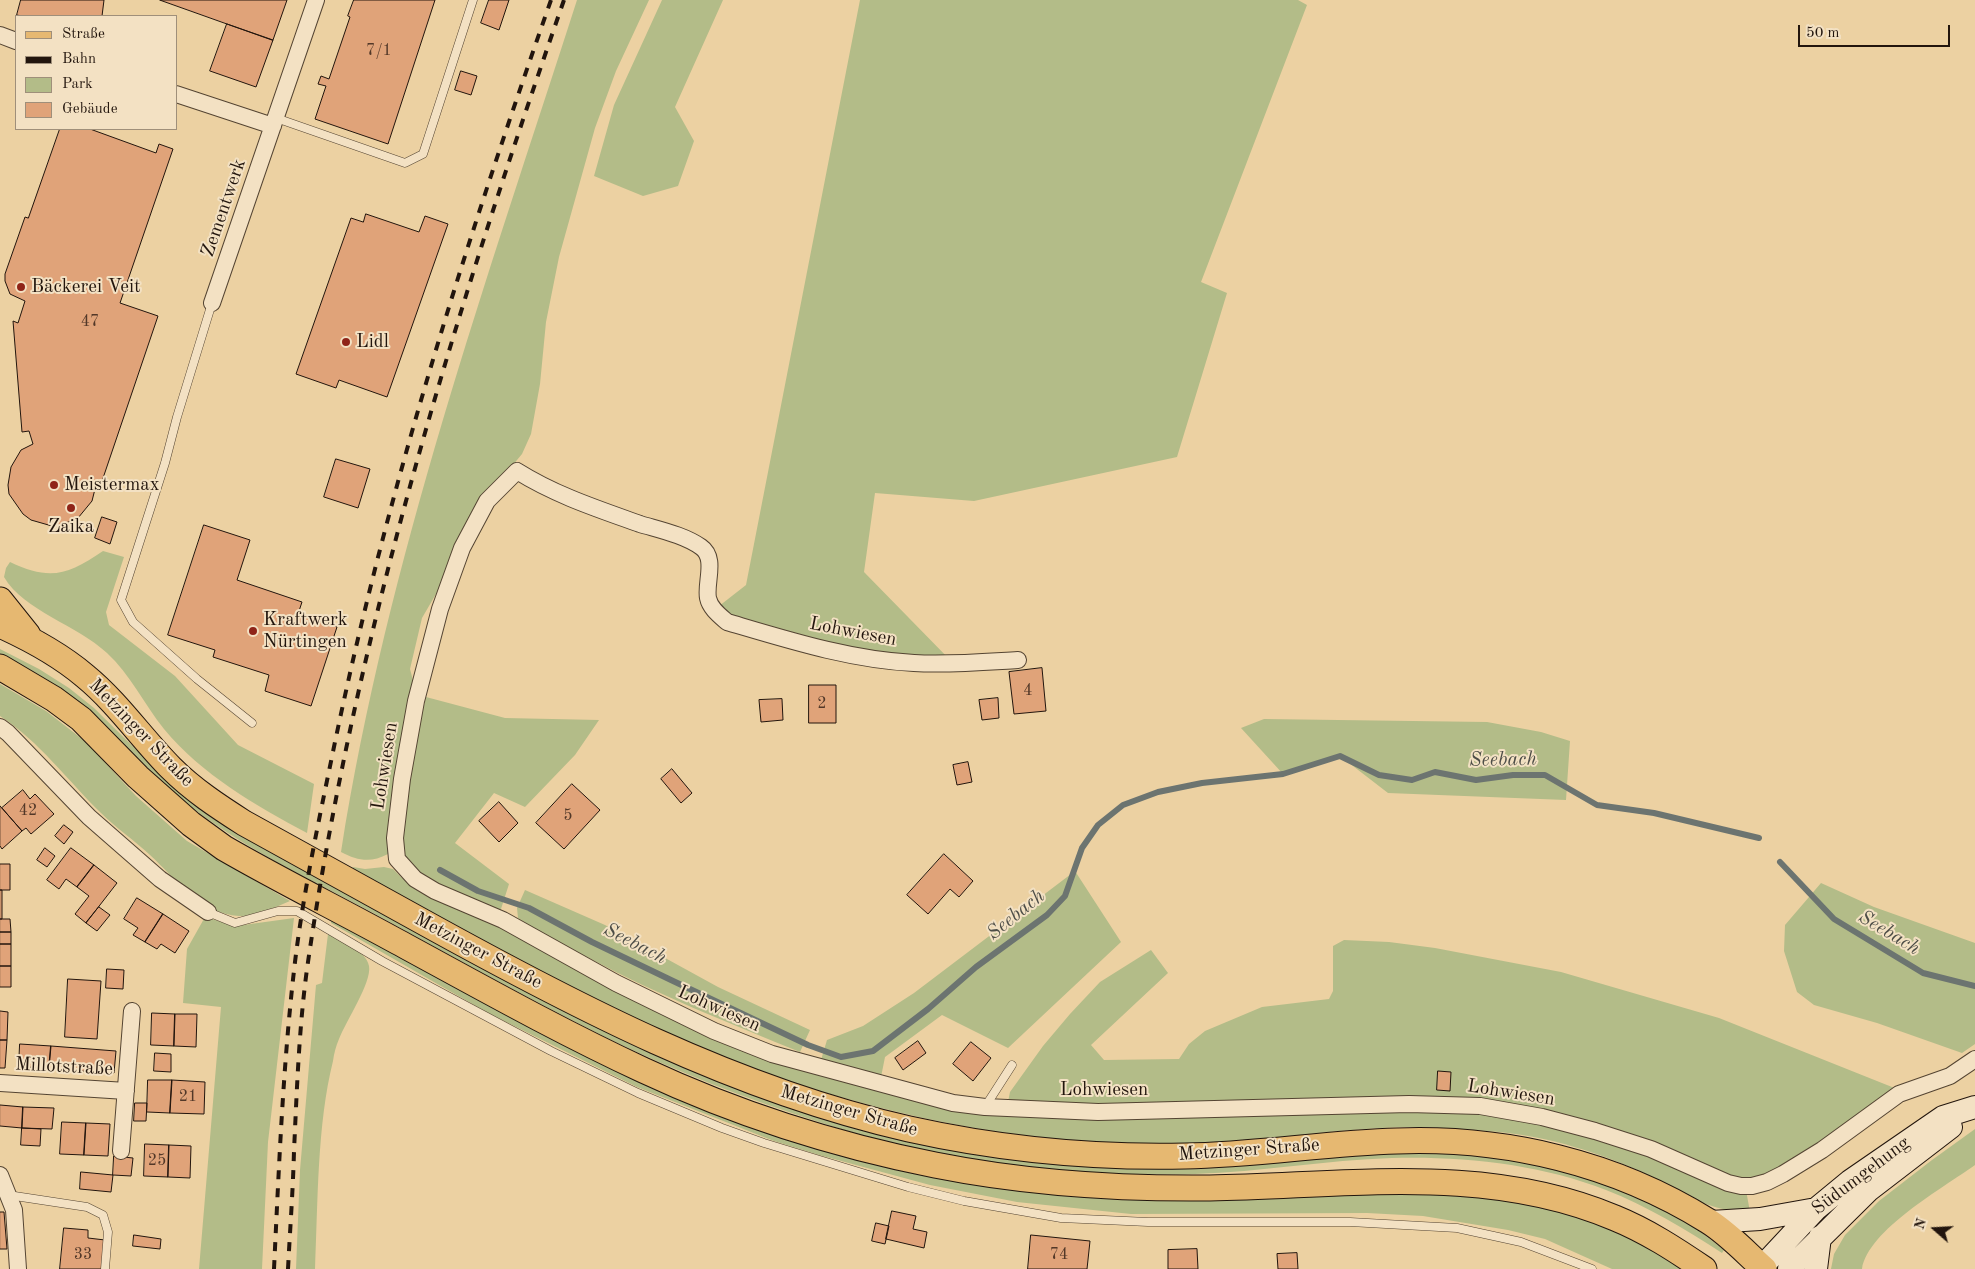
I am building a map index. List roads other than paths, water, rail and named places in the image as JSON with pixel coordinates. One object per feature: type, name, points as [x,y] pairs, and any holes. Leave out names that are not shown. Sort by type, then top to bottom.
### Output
[{"type":"main road","points":[[0,600],[33,641]]},
{"type":"main road","name":"Metzinger Straße","points":[[0,625],[60,656],[87,677],[171,768],[214,804],[244,823],[466,946],[577,1004],[694,1059],[769,1088],[857,1116],[908,1128],[1030,1149],[1102,1154],[1184,1156],[1400,1140],[1450,1142],[1512,1148],[1571,1160],[1626,1179],[1710,1222],[1762,1268]]},
{"type":"main road","name":"Metzinger Straße","points":[[0,667],[54,699],[81,719],[138,778],[191,824],[224,848],[538,1018],[601,1050],[680,1086],[774,1122],[810,1134],[892,1156],[979,1173],[1029,1180],[1104,1186],[1208,1188],[1390,1180],[1443,1181],[1524,1190],[1563,1199],[1615,1218],[1678,1251],[1704,1269]]},
{"type":"street","name":"Zementwerk","points":[[212,303],[316,0]]},
{"type":"street","points":[[0,35],[15,41]]},
{"type":"street","points":[[178,95],[275,122]]},
{"type":"street","name":"Lohwiesen","points":[[1018,660],[914,663],[873,658],[837,652],[727,622],[714,610],[708,598],[708,557],[702,547],[676,536],[610,514],[541,486],[517,471],[487,502],[462,548],[440,610],[416,701],[402,779],[395,838],[397,859],[415,879],[435,891],[503,920],[616,983],[694,1022],[772,1054],[953,1103],[985,1107],[1098,1112],[1409,1104],[1480,1106],[1542,1117],[1595,1131],[1651,1149],[1728,1183],[1752,1186],[1767,1182],[1783,1174],[1822,1150],[1899,1094],[1950,1076],[1975,1059]]},
{"type":"street","points":[[0,727],[8,733],[89,818],[160,879],[208,912]]},
{"type":"street","name":"Millotstraße","points":[[121,1151],[132,1011]]},
{"type":"street","name":"Millotstraße","points":[[0,1083],[126,1091]]},
{"type":"street","name":"Südumgehung","points":[[1762,1268],[1816,1209],[1890,1152],[1943,1117],[1975,1107]]},
{"type":"street","name":"Südumgehung","points":[[1789,1269],[1820,1236],[1869,1190],[1975,1107]]},
{"type":"street","points":[[0,1175],[14,1210],[18,1269]]},
{"type":"street","points":[[1710,1222],[1751,1220],[1816,1209]]},
{"type":"street","points":[[1816,1269],[1820,1236]]},
{"type":"lane","points":[[275,122],[405,163],[423,154],[473,0]]},
{"type":"lane","points":[[212,303],[177,417],[166,463],[120,600],[133,622],[197,679],[252,723]]},
{"type":"lane","points":[[208,912],[235,922],[278,911],[297,911],[382,961],[551,1051],[638,1093],[722,1128],[764,1143],[908,1187],[964,1201],[1061,1218],[1156,1222],[1350,1222],[1457,1228],[1521,1242],[1592,1269]]},
{"type":"lane","points":[[985,1107],[1012,1065]]},
{"type":"lane","points":[[8,1195],[87,1207],[103,1215],[108,1232],[105,1269]]},
{"type":"waterway","name":"Seebach","points":[[440,870],[478,891],[529,908],[592,942],[671,980],[808,1045],[841,1057],[873,1051],[928,1009],[976,967],[1047,915],[1065,896],[1082,848],[1098,825],[1123,805],[1158,792],[1202,783],[1283,774],[1340,756],[1379,775],[1412,780],[1435,772],[1476,780],[1513,775],[1545,775],[1597,805],[1654,813],[1759,838]]},
{"type":"waterway","name":"Seebach","points":[[1780,862],[1834,919],[1923,973],[1975,986]]},
{"type":"railway","points":[[274,1269],[284,1077],[295,962],[308,879],[335,742],[356,647],[404,460],[488,184],[551,0]]},
{"type":"railway","points":[[288,1269],[302,1009],[328,839],[353,717],[381,596],[413,475],[448,355],[485,236],[564,0]]},
{"type":"place","name":"Bäckerei Veit","points":[[21,287]]},
{"type":"place","name":"Lidl","points":[[346,342]]},
{"type":"place","name":"Meistermax","points":[[54,485]]},
{"type":"place","name":"Zaika","points":[[71,508]]},
{"type":"place","name":"Kraftwerk Nürtingen","points":[[253,631]]}]
